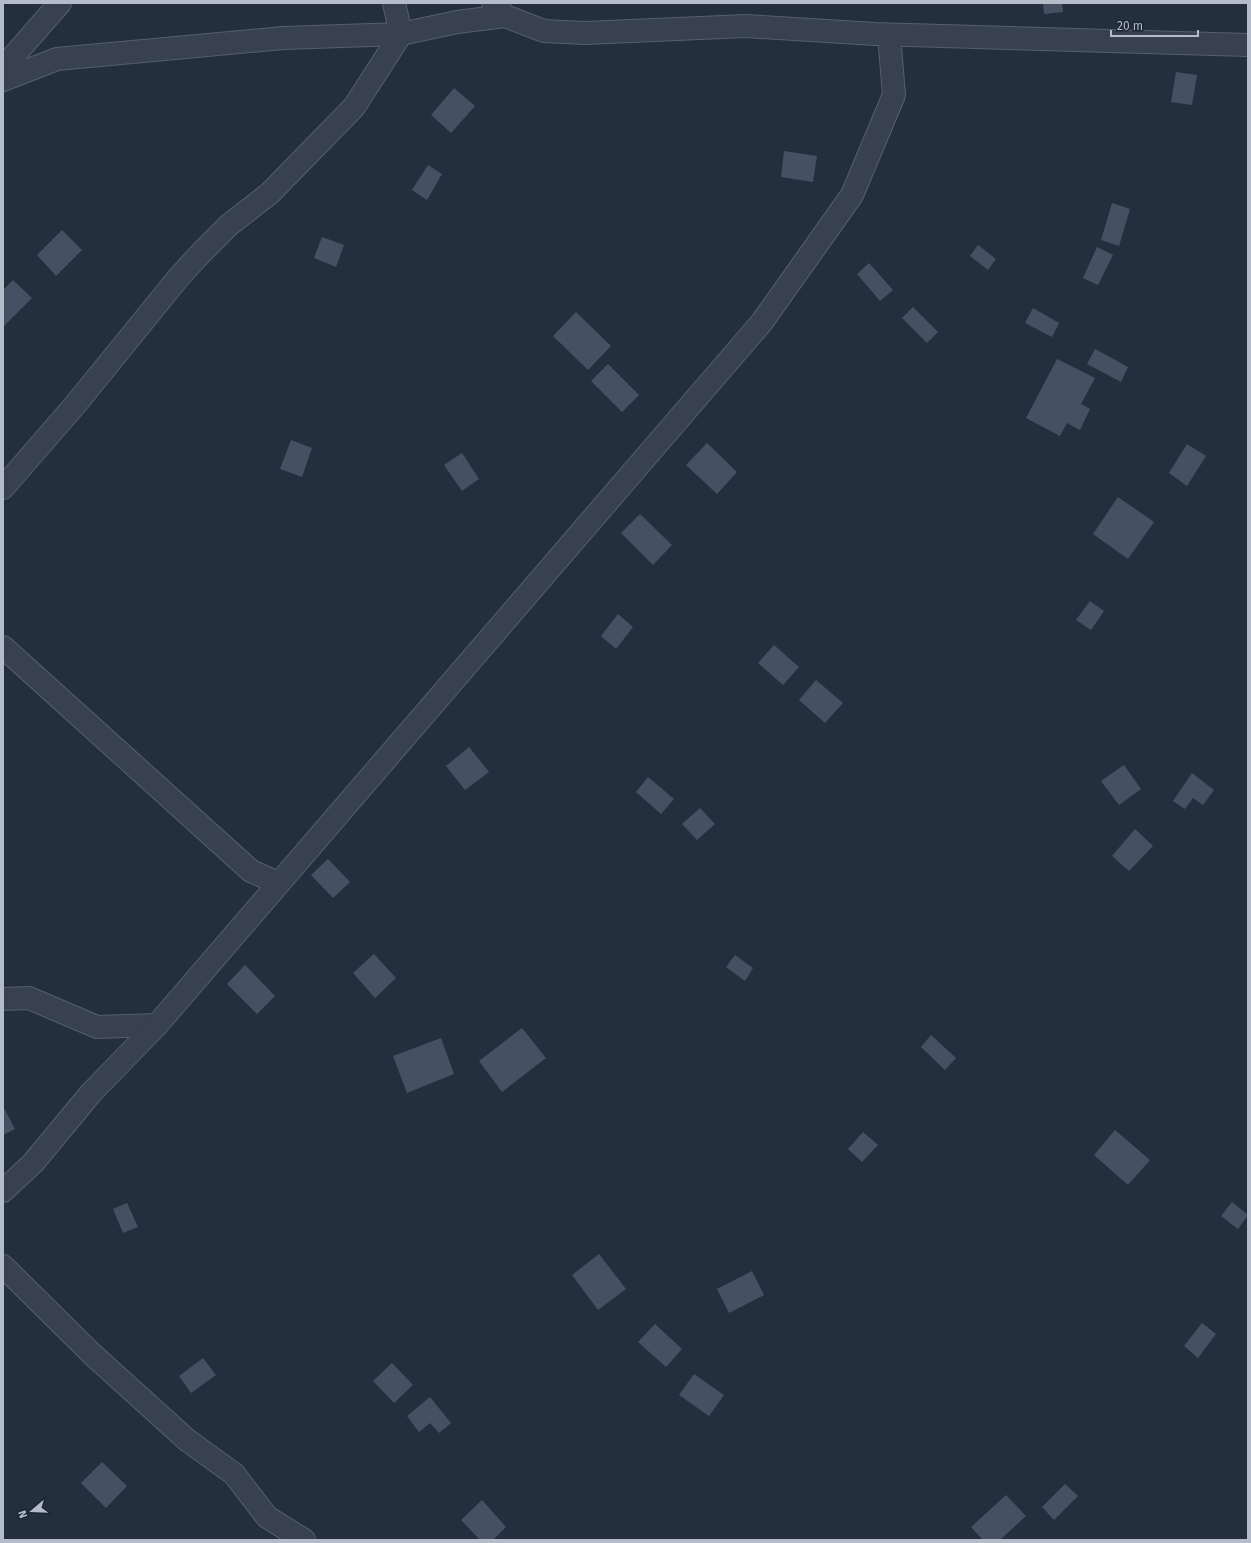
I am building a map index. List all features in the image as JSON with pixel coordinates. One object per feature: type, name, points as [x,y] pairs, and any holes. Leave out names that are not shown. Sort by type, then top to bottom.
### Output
[{"type":"street","points":[[3,68],[60,3]]},
{"type":"street","points":[[3,488],[76,405],[197,258],[229,225],[270,193],[354,107],[401,34],[394,3]]},
{"type":"street","points":[[3,80],[57,59],[284,38],[401,34],[457,22],[499,10],[544,31],[558,32],[585,33],[746,26],[889,35],[1248,44]]},
{"type":"street","points":[[3,1191],[33,1163],[91,1093],[157,1025],[762,322],[852,195],[894,95],[889,35]]},
{"type":"street","points":[[3,647],[251,871],[278,883]]},
{"type":"street","points":[[3,999],[29,998],[97,1027],[157,1025]]},
{"type":"street","points":[[3,1266],[92,1354],[169,1424],[187,1440],[234,1474],[267,1517],[304,1540]]},
{"type":"building","points":[[1043,3],[1062,3],[1063,12],[1044,14]]},
{"type":"building","points":[[1176,72],[1197,75],[1192,105],[1171,102]]},
{"type":"building","points":[[454,88],[475,106],[451,133],[431,115]]},
{"type":"building","points":[[784,151],[817,156],[813,182],[781,177]]},
{"type":"building","points":[[428,165],[442,174],[427,200],[412,190]]},
{"type":"building","points":[[1112,203],[1130,209],[1119,246],[1101,240]]},
{"type":"building","points":[[62,230],[82,250],[56,276],[37,255]]},
{"type":"building","points":[[322,237],[344,245],[336,267],[314,258]]},
{"type":"building","points":[[978,245],[996,259],[988,270],[970,256]]},
{"type":"building","points":[[1097,247],[1113,255],[1098,285],[1083,278]]},
{"type":"building","points":[[869,263],[893,290],[880,301],[857,274]]},
{"type":"building","points":[[13,280],[32,298],[3,327],[3,290]]},
{"type":"building","points":[[913,307],[938,332],[927,343],[902,318]]},
{"type":"building","points":[[1033,308],[1059,323],[1052,337],[1025,323]]},
{"type":"building","points":[[576,312],[611,346],[588,370],[553,336]]},
{"type":"building","points":[[1095,349],[1128,367],[1121,382],[1087,364]]},
{"type":"building","points":[[1057,359],[1095,378],[1081,404],[1090,409],[1080,430],[1067,423],[1060,436],[1026,418]]},
{"type":"building","points":[[608,364],[639,395],[622,412],[591,381]]},
{"type":"building","points":[[291,440],[312,448],[302,477],[280,469]]},
{"type":"building","points":[[707,443],[737,472],[717,494],[686,465]]},
{"type":"building","points":[[1187,444],[1206,456],[1187,486],[1169,473]]},
{"type":"building","points":[[462,453],[479,479],[462,491],[444,465]]},
{"type":"building","points":[[1118,497],[1154,522],[1128,559],[1093,534]]},
{"type":"building","points":[[640,514],[672,545],[653,565],[621,533]]},
{"type":"building","points":[[1090,601],[1104,611],[1091,630],[1076,620]]},
{"type":"building","points":[[618,614],[633,627],[616,649],[601,636]]},
{"type":"building","points":[[774,645],[799,667],[783,685],[758,663]]},
{"type":"building","points":[[816,680],[843,703],[825,723],[799,700]]},
{"type":"building","points":[[469,747],[489,772],[465,790],[446,766]]},
{"type":"building","points":[[1124,765],[1141,789],[1119,805],[1101,781]]},
{"type":"building","points":[[1192,773],[1214,790],[1203,805],[1193,798],[1185,809],[1173,801]]},
{"type":"building","points":[[648,777],[674,799],[661,814],[636,792]]},
{"type":"building","points":[[700,808],[715,824],[697,840],[682,824]]},
{"type":"building","points":[[1135,829],[1153,846],[1129,871],[1112,856]]},
{"type":"building","points":[[328,859],[350,882],[333,898],[311,875]]},
{"type":"building","points":[[374,954],[396,978],[375,998],[353,973]]},
{"type":"building","points":[[735,955],[753,968],[745,981],[726,967]]},
{"type":"building","points":[[245,965],[275,996],[257,1014],[227,984]]},
{"type":"building","points":[[522,1028],[546,1058],[502,1092],[479,1061]]},
{"type":"building","points":[[931,1035],[956,1058],[945,1070],[921,1047]]},
{"type":"building","points":[[441,1038],[454,1074],[407,1093],[393,1056]]},
{"type":"building","points":[[3,1106],[15,1129],[3,1135]]},
{"type":"building","points":[[1115,1130],[1150,1160],[1128,1185],[1094,1155]]},
{"type":"building","points":[[863,1132],[878,1145],[862,1162],[848,1149]]},
{"type":"building","points":[[1232,1202],[1248,1215],[1238,1229],[1221,1216]]},
{"type":"building","points":[[127,1203],[138,1227],[123,1233],[113,1209]]},
{"type":"building","points":[[599,1254],[626,1289],[598,1310],[572,1275]]},
{"type":"building","points":[[752,1271],[764,1295],[729,1313],[717,1289]]},
{"type":"building","points":[[1202,1323],[1216,1334],[1198,1358],[1184,1346]]},
{"type":"building","points":[[655,1324],[682,1349],[666,1367],[638,1342]]},
{"type":"building","points":[[203,1358],[216,1375],[191,1393],[179,1376]]},
{"type":"building","points":[[392,1363],[413,1385],[394,1403],[373,1381]]},
{"type":"building","points":[[694,1374],[724,1395],[709,1416],[679,1395]]},
{"type":"building","points":[[430,1397],[451,1423],[439,1433],[430,1423],[419,1432],[407,1416]]},
{"type":"building","points":[[102,1462],[127,1486],[106,1508],[81,1483]]},
{"type":"building","points":[[1065,1484],[1078,1496],[1054,1520],[1042,1507]]},
{"type":"building","points":[[1006,1495],[1026,1516],[1000,1540],[983,1540],[971,1527]]},
{"type":"building","points":[[482,1500],[506,1527],[493,1540],[480,1540],[461,1520]]}]
